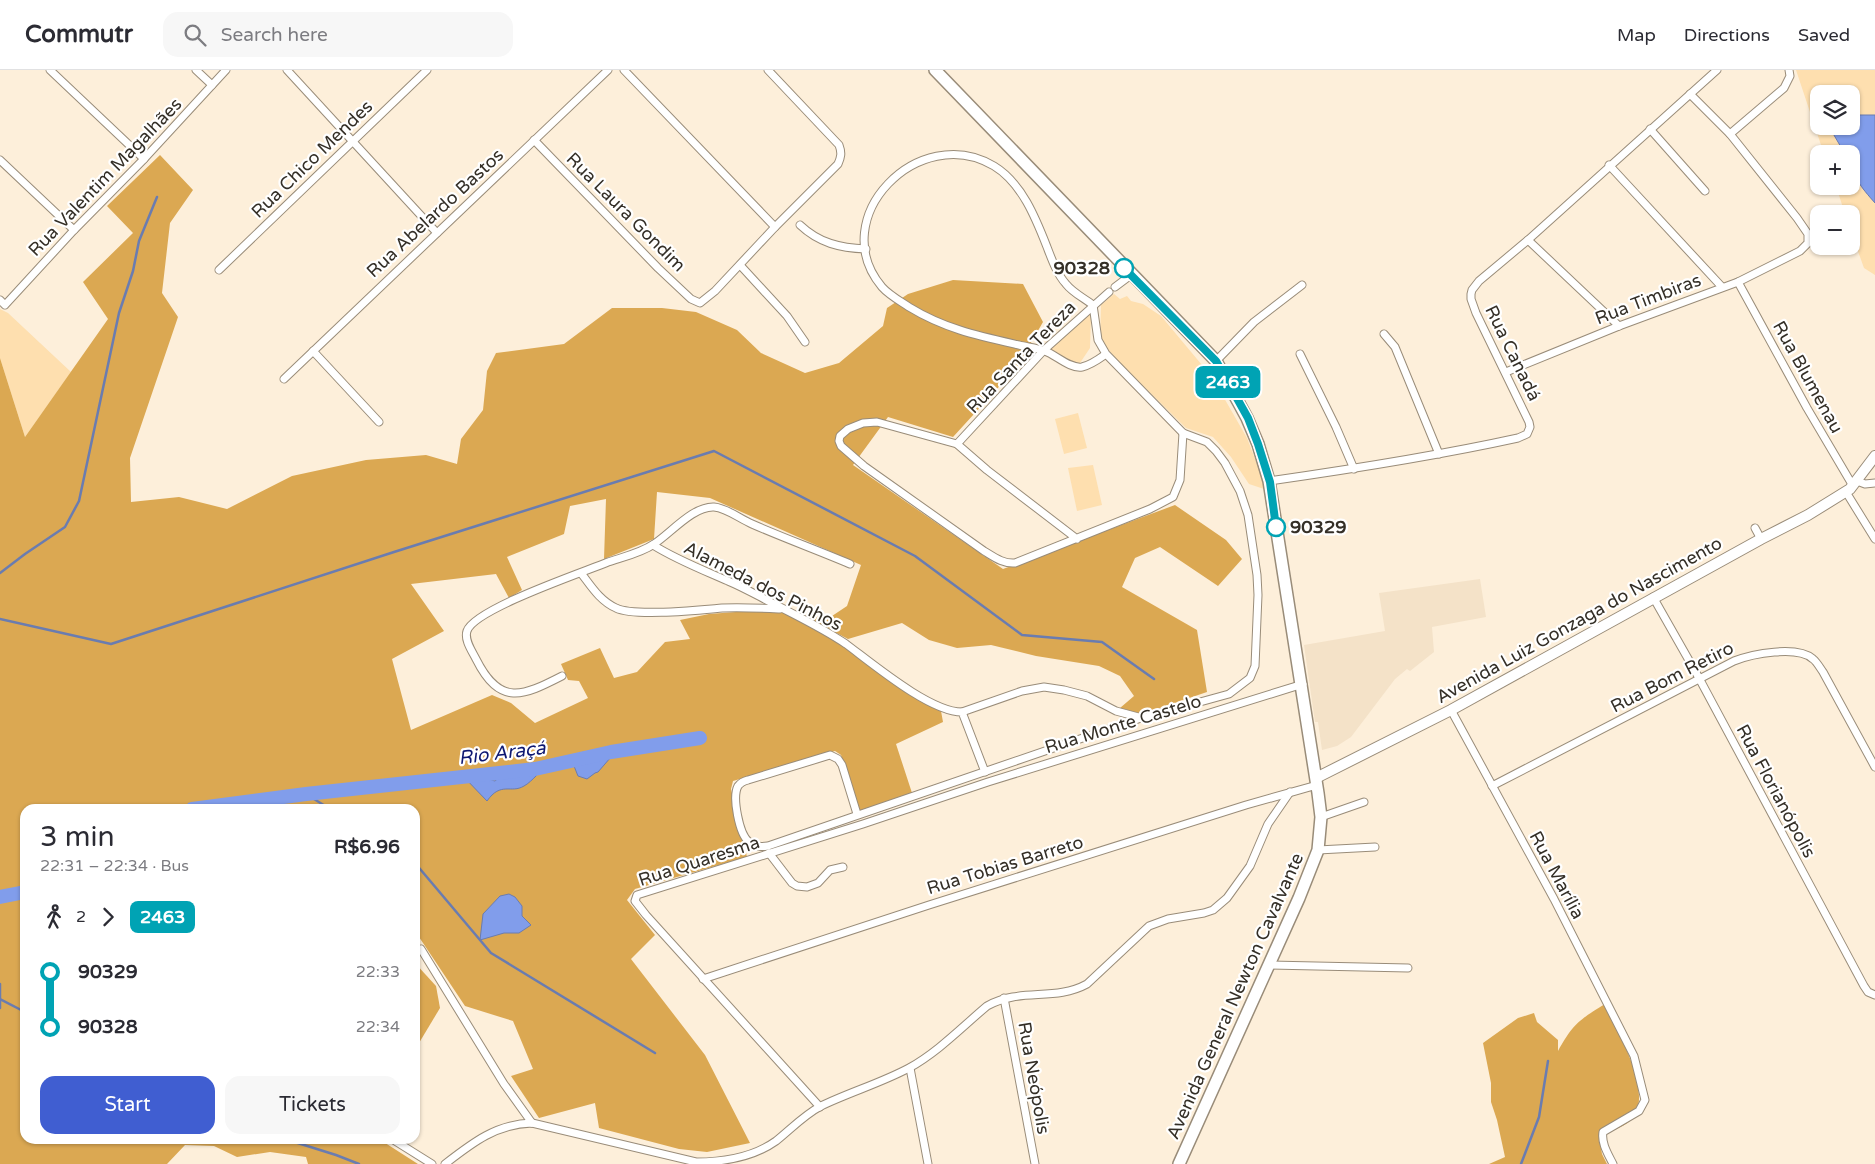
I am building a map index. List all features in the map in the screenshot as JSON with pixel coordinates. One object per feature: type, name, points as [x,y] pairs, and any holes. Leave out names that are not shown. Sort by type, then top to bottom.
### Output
[{"type":"main road","name":"Avenida General Newton Cavalvante","points":[[935,70],[1216,361],[1253,429],[1270,482],[1317,782],[1321,817],[1318,850],[1299,898],[1179,1164]]},
{"type":"main road","points":[[1852,487],[1875,456]]},
{"type":"main road","name":"Avenida Luiz Gonzaga do Nascimento","points":[[1317,782],[1451,710],[1653,597],[1808,515],[1852,487]]},
{"type":"street","points":[[50,70],[144,159]]},
{"type":"street","points":[[196,70],[212,85]]},
{"type":"street","name":"Rua Valentim Magalhães","points":[[3,303],[144,159],[226,70]]},
{"type":"street","points":[[287,70],[437,233]]},
{"type":"street","name":"Rua Chico Mendes","points":[[219,270],[427,70]]},
{"type":"street","name":"Rua Abelardo Bastos","points":[[284,379],[608,70]]},
{"type":"street","points":[[624,70],[774,227]]},
{"type":"street","points":[[768,70],[840,145],[842,151],[838,164],[774,227],[740,265],[787,316],[805,342]]},
{"type":"street","name":"Rua Canadá","points":[[1270,482],[1439,454],[1518,438],[1527,434],[1530,427],[1529,422],[1474,306],[1471,299],[1472,290],[1479,281],[1528,240],[1609,165],[1717,70]]},
{"type":"street","points":[[1690,94],[1730,134],[1784,88],[1790,76],[1790,70]]},
{"type":"street","points":[[1650,129],[1706,191]]},
{"type":"street","name":"Rua Timbiras","points":[[1506,372],[1619,326],[1738,282],[1805,247],[1809,239],[1803,226],[1730,134]]},
{"type":"street","name":"Rua Laura Gondim","points":[[534,140],[643,252],[696,303],[700,303],[708,298],[740,265]]},
{"type":"street","points":[[857,814],[842,765],[838,759],[830,755],[740,783],[736,794],[738,817],[744,835],[749,842],[762,847],[768,846],[1142,718],[1229,694],[1250,678],[1255,666],[1257,575],[1248,515],[1240,491],[1216,451],[1207,442],[1183,433],[1106,354],[1098,340],[1093,305],[1066,284],[1054,266],[1034,216],[1012,183],[995,167],[977,158],[960,154],[934,156],[913,164],[876,196],[867,218],[866,249],[871,267],[883,288],[926,317],[961,332],[1044,350],[1078,367],[1088,365],[1106,354]]},
{"type":"street","points":[[0,160],[74,230]]},
{"type":"street","points":[[1609,165],[1722,287]]},
{"type":"street","points":[[800,225],[818,239],[831,245],[847,249],[866,249]]},
{"type":"street","points":[[1528,240],[1619,326]]},
{"type":"street","points":[[1115,287],[1131,275]]},
{"type":"street","name":"Rua Blumenau","points":[[1738,282],[1852,487],[1875,539]]},
{"type":"street","points":[[1216,361],[1254,322],[1302,285]]},
{"type":"street","name":"Rua Santa Tereza","points":[[957,444],[1044,350],[1109,292]]},
{"type":"street","points":[[1384,334],[1395,347],[1439,454]]},
{"type":"street","points":[[313,351],[379,422]]},
{"type":"street","points":[[1300,354],[1336,426],[1354,469]]},
{"type":"street","points":[[1077,538],[986,470],[957,444],[877,422],[863,423],[848,429],[840,436],[841,446],[864,466],[969,541],[1004,562],[1015,563],[1150,510],[1173,497],[1180,480],[1183,433]]},
{"type":"street","points":[[1852,487],[1875,483]]},
{"type":"street","points":[[562,676],[527,693],[511,692],[499,688],[483,674],[466,637],[467,630],[482,616],[551,583],[653,545],[700,510],[713,507],[729,512],[755,526],[850,564]]},
{"type":"street","points":[[1754,528],[1761,539]]},
{"type":"street","name":"Alameda dos Pinhos","points":[[653,545],[690,565],[729,581],[784,609],[843,643],[891,678],[933,704],[953,712],[962,712]]},
{"type":"street","points":[[581,573],[597,595],[617,609],[628,612],[745,608],[784,609]]},
{"type":"street","name":"Rua Florianópolis","points":[[1653,597],[1699,678],[1864,986],[1868,992],[1875,995]]},
{"type":"street","name":"Rua Bom Retiro","points":[[1492,786],[1699,678],[1750,655],[1785,652],[1807,655],[1813,659],[1823,672],[1875,767]]},
{"type":"street","name":"Rua Monte Castelo","points":[[952,794],[1302,684]]},
{"type":"street","points":[[986,772],[962,712],[1022,691],[1044,687],[1064,690],[1087,696],[1125,714],[1142,718]]},
{"type":"street","name":"Rua Marília","points":[[1451,710],[1554,899],[1634,1056],[1646,1095],[1644,1104],[1634,1114],[1603,1132],[1602,1136],[1605,1147],[1613,1164]]},
{"type":"street","name":"Rua Tobias Barreto","points":[[703,980],[929,904],[1317,782]]},
{"type":"street","points":[[445,1164],[490,1133],[516,1124],[532,1123],[696,1162],[738,1158],[763,1148],[820,1107],[884,1081],[910,1068],[936,1050],[987,1006],[1004,998],[1022,994],[1060,994],[1078,989],[1087,984],[1148,926],[1168,919],[1213,910],[1227,898],[1239,882],[1256,854],[1268,824],[1290,792]]},
{"type":"street","name":"Rua Quaresma","points":[[820,1107],[703,980],[646,915],[635,901],[635,897],[641,893],[952,794]]},
{"type":"street","points":[[1321,817],[1364,802]]},
{"type":"street","points":[[1318,850],[1375,847]]},
{"type":"street","points":[[769,853],[796,886],[807,887],[818,883],[830,870],[843,867]]},
{"type":"street","points":[[421,949],[504,1084],[532,1123]]},
{"type":"street","points":[[1268,964],[1408,968]]},
{"type":"street","name":"Rua Neópolis","points":[[1004,998],[1035,1164]]},
{"type":"street","points":[[910,1068],[928,1164]]},
{"type":"street","points":[[400,1144],[432,1164]]},
{"type":"shaded area","points":[[1796,70],[1875,70],[1875,275],[1864,268],[1859,255],[1860,205],[1842,205],[1839,195],[1860,195],[1860,145],[1821,145],[1818,135],[1860,135],[1860,85],[1810,85],[1810,112]]},
{"type":"shaded area","points":[[160,155],[193,190],[170,223],[162,293],[178,317],[130,458],[131,502],[179,497],[227,509],[292,476],[366,460],[426,455],[457,464],[461,439],[483,410],[487,371],[496,353],[564,344],[612,308],[662,308],[696,312],[737,330],[761,353],[805,373],[839,363],[883,326],[887,308],[908,294],[953,280],[1023,284],[1043,322],[1017,367],[953,437],[888,417],[853,465],[1003,569],[1175,505],[1226,540],[1242,559],[1218,586],[1160,547],[1135,558],[1122,587],[1197,630],[1207,692],[1142,714],[1120,708],[1134,696],[1120,676],[1099,666],[1036,656],[991,645],[957,648],[929,640],[902,623],[848,639],[806,617],[832,616],[847,606],[861,565],[710,498],[657,492],[654,539],[604,559],[606,499],[570,506],[564,534],[507,557],[522,590],[509,598],[496,574],[411,584],[444,631],[392,659],[411,730],[492,695],[511,703],[535,723],[588,698],[579,681],[568,680],[561,664],[600,648],[614,678],[637,672],[665,642],[690,639],[680,620],[709,614],[749,611],[785,613],[842,645],[941,711],[943,722],[896,744],[912,793],[859,811],[841,755],[835,751],[733,781],[731,789],[747,857],[635,889],[627,900],[655,935],[631,959],[705,1055],[750,1143],[707,1152],[679,1149],[599,1128],[595,1103],[539,1118],[511,1076],[533,1069],[513,1021],[465,1006],[420,938],[420,804],[20,804],[20,1144],[387,1144],[418,1164],[308,1164],[306,1157],[270,1152],[237,1157],[214,1146],[185,1145],[167,1164],[0,1164],[0,358],[25,437],[108,319],[83,282],[133,233],[107,206]]},
{"type":"shaded area","points":[[1114,294],[1120,299],[1127,296],[1131,301],[1143,304],[1161,316],[1212,377],[1247,438],[1267,490],[1249,484],[1231,457],[1213,437],[1186,428],[1120,363],[1100,340],[1101,305]]},
{"type":"shaded area","points":[[0,309],[8,313],[71,372],[25,437],[0,358]]},
{"type":"shaded area","points":[[1088,313],[1091,315],[1090,348],[1080,363],[1072,362],[1047,349]]},
{"type":"shaded area","points":[[1078,413],[1087,448],[1064,454],[1055,419]]},
{"type":"shaded area","points":[[1093,465],[1102,505],[1077,511],[1068,468]]},
{"type":"shaded area","points":[[1480,579],[1486,617],[1432,627],[1434,652],[1410,671],[1407,669],[1395,679],[1351,737],[1337,746],[1322,750],[1318,722],[1315,722],[1304,645],[1385,631],[1379,593]]},
{"type":"shaded area","points":[[420,968],[436,986],[440,1008],[420,1041]]},
{"type":"shaded area","points":[[1605,1004],[1632,1063],[1639,1096],[1637,1110],[1630,1121],[1619,1128],[1599,1136],[1602,1154],[1607,1164],[1489,1164],[1505,1157],[1491,1102],[1491,1083],[1483,1043],[1518,1018],[1534,1013],[1537,1022],[1558,1040],[1558,1051],[1577,1023]]},
{"type":"water","points":[[1860,115],[1875,115],[1875,203],[1860,184],[1860,145],[1840,145],[1834,135],[1860,135]]},
{"type":"water","points":[[583,752],[593,753],[596,757],[604,758],[607,753],[611,752],[618,757],[611,757],[598,772],[587,779],[578,776],[572,761]]},
{"type":"water","points":[[522,768],[535,769],[537,775],[519,788],[497,791],[487,801],[462,775],[468,774],[495,781],[502,775]]},
{"type":"water","points":[[509,894],[515,897],[522,906],[522,916],[531,925],[519,933],[504,933],[480,940],[483,914],[500,896]]},
{"type":"waterway","points":[[0,573],[65,527],[79,501],[119,313],[133,271],[139,241],[157,197]]},
{"type":"waterway","points":[[0,619],[111,644],[714,451],[915,556],[1022,635],[1102,642],[1154,679]]},
{"type":"waterway","name":"Rio Araçá","points":[[230,804],[535,769],[611,752],[700,738]]},
{"type":"waterway","name":"Rio Araçá","points":[[306,794],[322,804]]},
{"type":"waterway","name":"Rio Araçá","points":[[420,869],[491,953],[655,1053]]},
{"type":"waterway","name":"Rio Araçá","points":[[0,897],[20,893]]},
{"type":"waterway","name":"Rio Araçá","points":[[0,984],[0,1008]]},
{"type":"waterway","points":[[0,999],[20,1009]]},
{"type":"waterway","points":[[1521,1164],[1539,1117],[1548,1061]]},
{"type":"waterway","points":[[301,1144],[359,1164]]},
{"type":"bus line","name":"2463","points":[[1124,268],[1216,361],[1253,429],[1270,482],[1276,527]]},
{"type":"place","name":"90328","points":[[1124,268]]},
{"type":"place","name":"90329","points":[[1276,527]]}]
